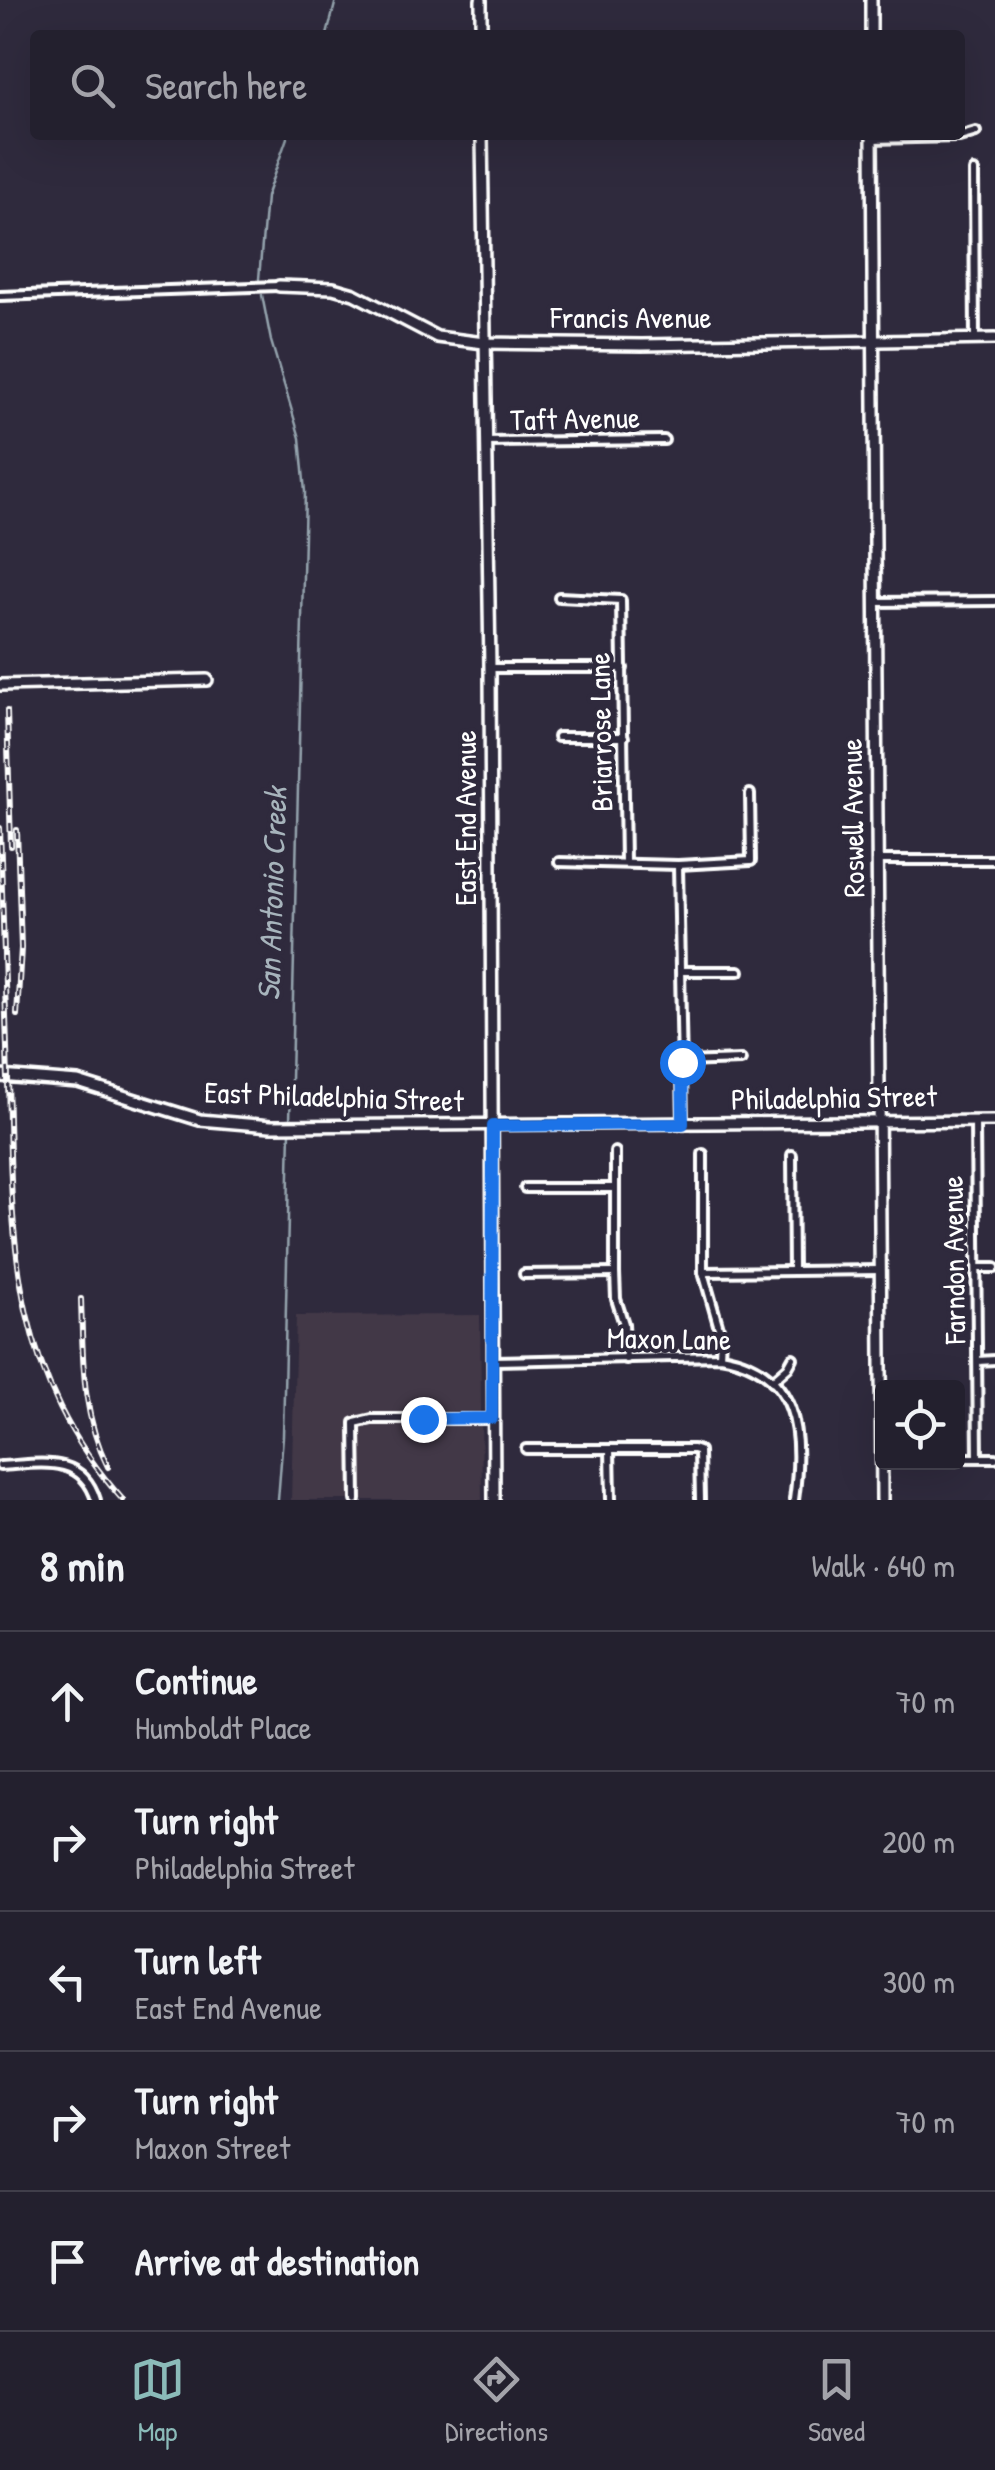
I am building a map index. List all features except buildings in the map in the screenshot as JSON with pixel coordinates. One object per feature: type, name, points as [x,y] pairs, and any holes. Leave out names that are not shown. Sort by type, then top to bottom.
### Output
[{"type":"street","points":[[481,0],[481,30]]},
{"type":"street","points":[[871,0],[871,30]]},
{"type":"street","points":[[965,135],[976,132]]},
{"type":"street","name":"East End Avenue","points":[[482,140],[490,668],[494,1500]]},
{"type":"street","name":"Roswell Avenue","points":[[872,140],[882,1380]]},
{"type":"street","points":[[974,171],[975,339]]},
{"type":"street","points":[[0,296],[279,286]]},
{"type":"street","name":"Francis Avenue","points":[[279,286],[333,288],[354,294],[437,337],[484,343],[642,345],[995,338]]},
{"type":"street","name":"Taft Avenue","points":[[486,442],[664,440]]},
{"type":"street","name":"Briarrose Lane","points":[[559,598],[622,600],[624,862]]},
{"type":"street","points":[[875,602],[995,601]]},
{"type":"street","points":[[490,668],[623,668]]},
{"type":"street","points":[[0,685],[207,680]]},
{"type":"street","points":[[558,737],[624,738]]},
{"type":"street","points":[[560,862],[751,862],[750,794]]},
{"type":"street","points":[[878,860],[995,860]]},
{"type":"street","points":[[678,865],[683,1124]]},
{"type":"street","points":[[681,972],[739,970]]},
{"type":"street","points":[[682,1062],[740,1060]]},
{"type":"street","name":"East Philadelphia Street","points":[[0,1076],[78,1082],[167,1112],[234,1124],[493,1126]]},
{"type":"street","name":"Farndon Avenue","points":[[976,1122],[978,1458]]},
{"type":"street","name":"Philadelphia Street","points":[[493,1126],[995,1122]]},
{"type":"street","points":[[615,1152],[616,1299],[624,1324],[626,1360]]},
{"type":"street","points":[[703,1154],[703,1272],[721,1335],[720,1356]]},
{"type":"street","points":[[792,1155],[792,1270]]},
{"type":"street","points":[[524,1188],[615,1188]]},
{"type":"street","points":[[977,1268],[995,1268]]},
{"type":"street","points":[[703,1272],[881,1270]]},
{"type":"street","points":[[524,1274],[615,1273]]},
{"type":"street","name":"Maxon Lane","points":[[492,1361],[720,1356],[738,1360],[772,1381]]},
{"type":"street","points":[[793,1358],[772,1381],[786,1397],[798,1429],[794,1500]]},
{"type":"street","points":[[978,1361],[995,1360]]},
{"type":"street","points":[[356,1500],[355,1423],[372,1419],[492,1418]]},
{"type":"street","points":[[526,1449],[699,1451],[700,1500]]},
{"type":"street","points":[[610,1449],[611,1500]]},
{"type":"street","points":[[965,1458],[995,1458]]},
{"type":"street","points":[[0,1466],[67,1464],[79,1471],[96,1500]]},
{"type":"street","name":"Roswell Avenue","points":[[882,1470],[882,1500]]},
{"type":"shaded area","points":[[480,1315],[482,1500],[291,1500],[296,1316]]},
{"type":"waterway","name":"San Antonio Creek","points":[[328,30],[336,0]]},
{"type":"waterway","name":"San Antonio Creek","points":[[259,279],[266,197],[286,140]]},
{"type":"waterway","name":"San Antonio Creek","points":[[262,295],[271,341],[300,438],[305,492],[290,1122]]},
{"type":"waterway","name":"San Antonio Creek","points":[[278,1500],[290,1130]]},
{"type":"railway","points":[[7,711],[11,846]]},
{"type":"railway","points":[[0,828],[12,1194],[24,1302],[38,1353],[58,1403],[85,1452],[123,1500]]},
{"type":"railway","points":[[17,830],[21,948],[17,1015]]},
{"type":"railway","points":[[81,1299],[88,1406],[108,1467]]},
{"type":"route","points":[[423,1419],[492,1418],[493,1126],[683,1124],[682,1062]]}]
